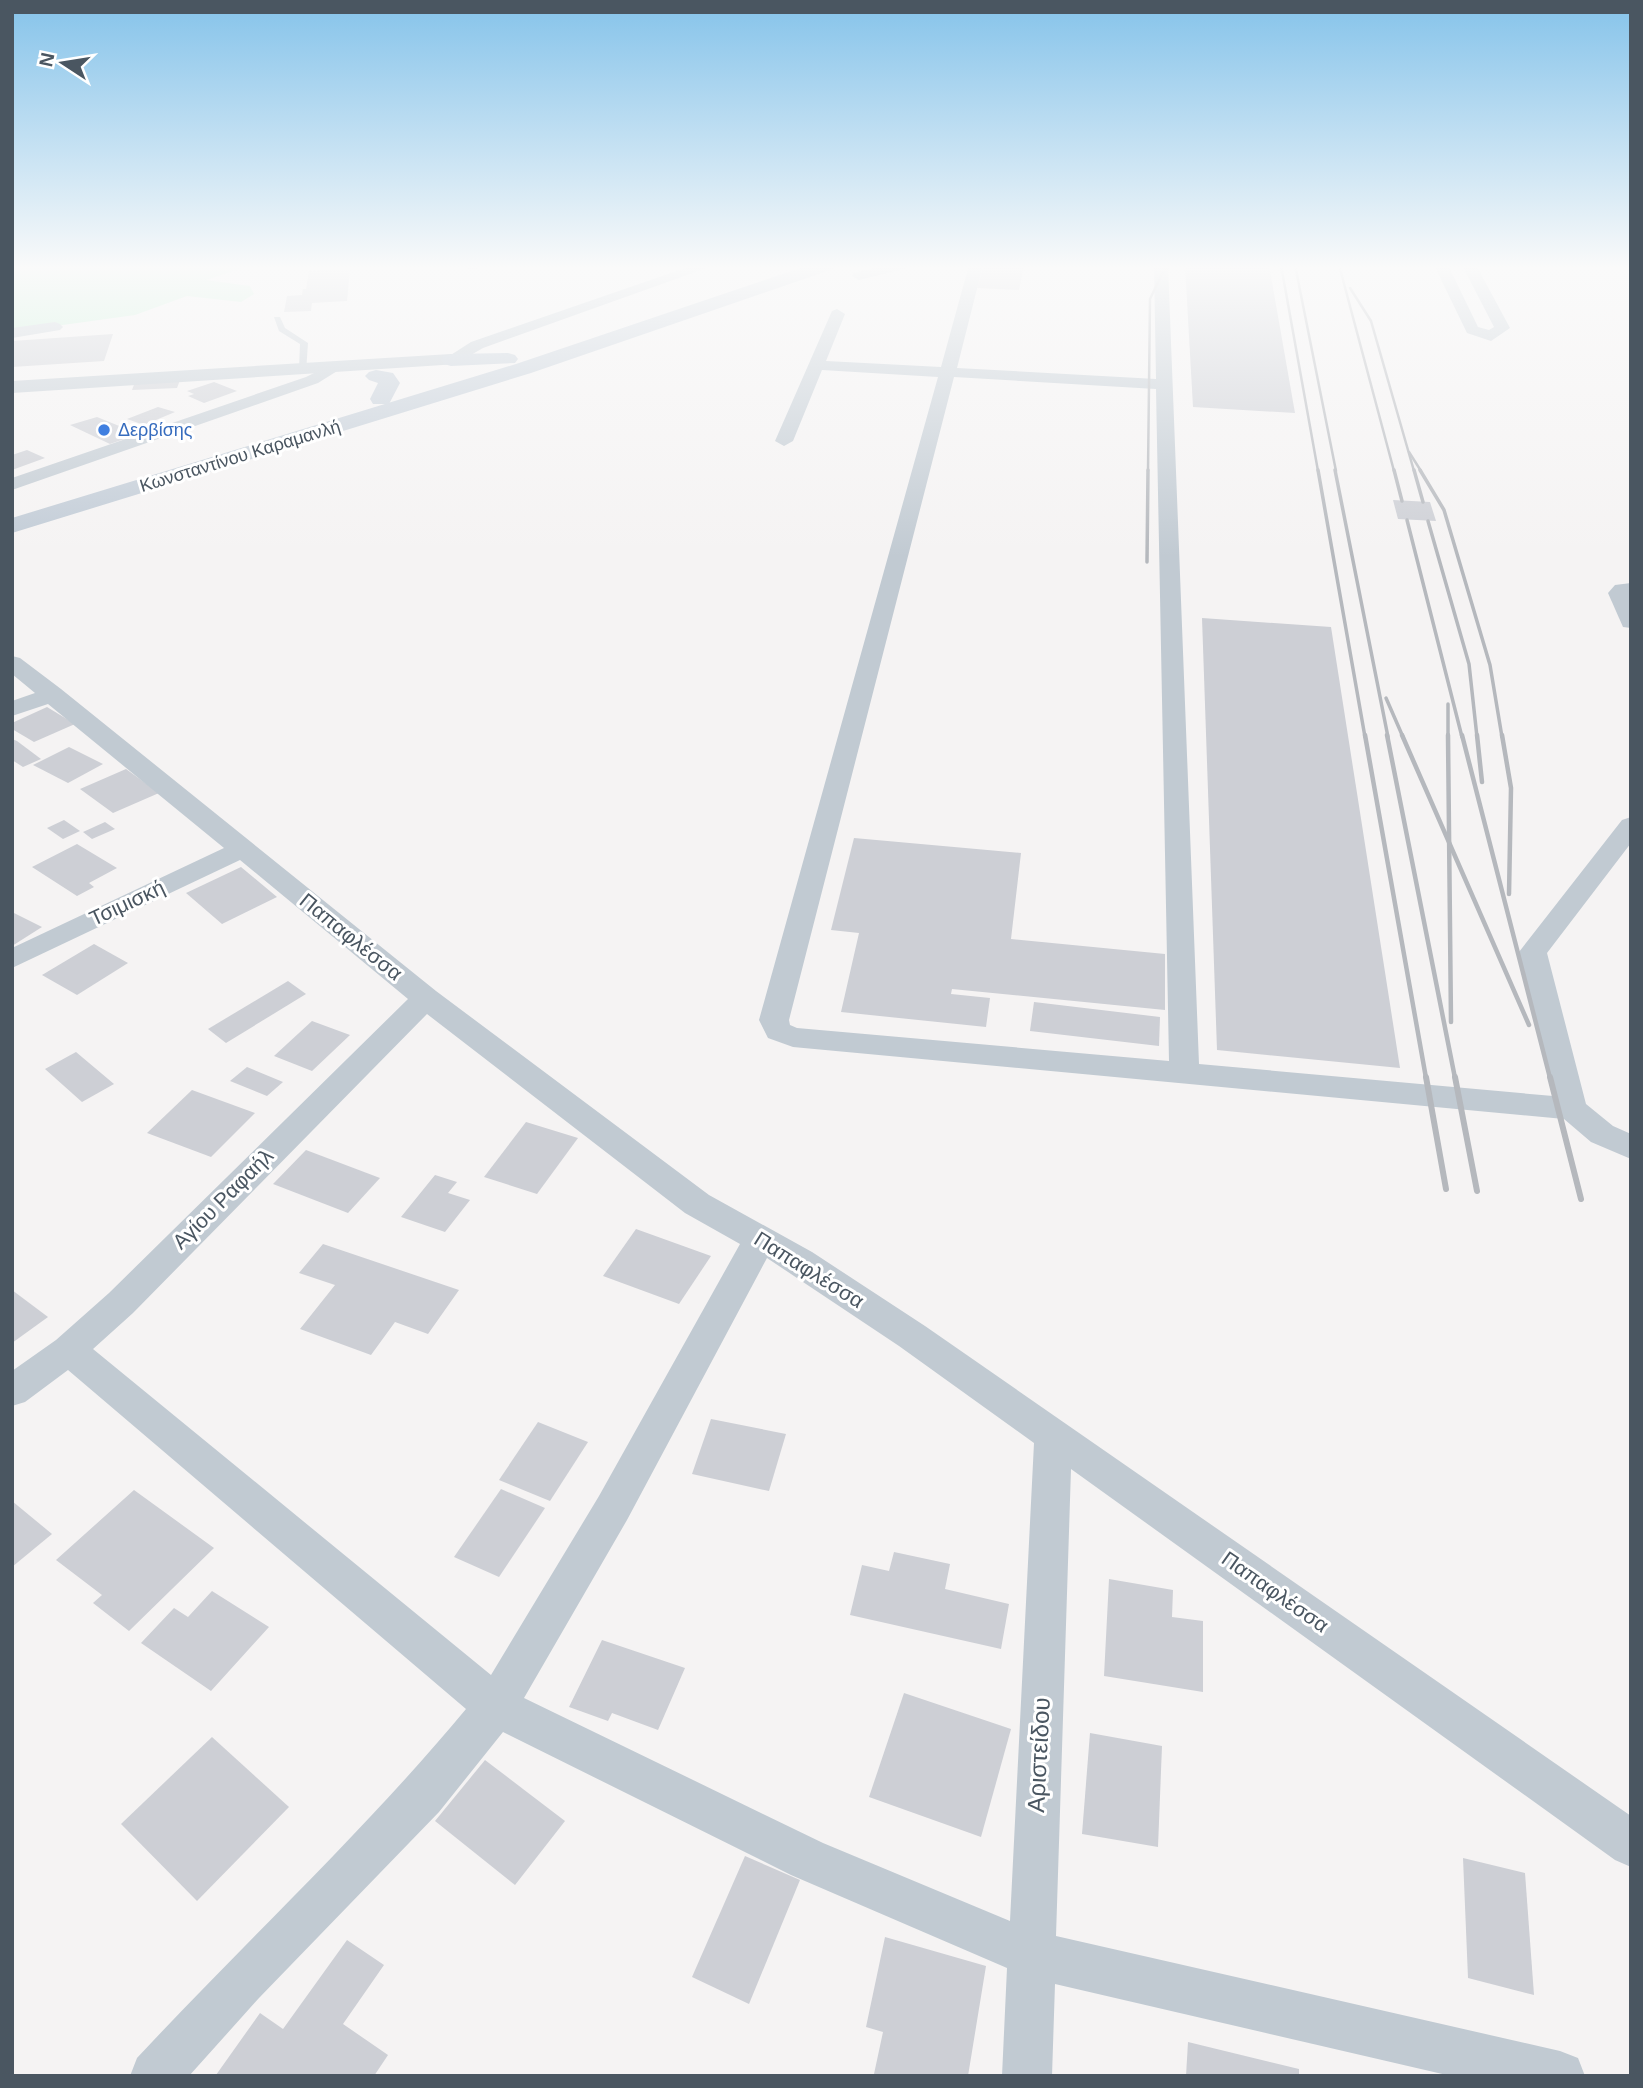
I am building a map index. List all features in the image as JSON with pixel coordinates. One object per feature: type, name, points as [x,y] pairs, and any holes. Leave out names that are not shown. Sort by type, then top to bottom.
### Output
[{"type":"main road","name":"Κωνσταντίνου Καραμανλή","points":[[12,512],[497,362]]},
{"type":"main road","name":"Κωνσταντίνου Καραμανλή","points":[[12,526],[542,362]]},
{"type":"main road","points":[[376,376],[385,378],[389,383],[381,400]]},
{"type":"street","points":[[12,387],[415,362]]},
{"type":"street","points":[[12,484],[312,380],[334,368],[354,374],[376,376],[443,362]]},
{"type":"street","points":[[950,362],[774,1026],[785,1035],[793,1037],[1572,1109],[1602,1134],[1631,1148]]},
{"type":"street","points":[[1163,362],[1184,1073]]},
{"type":"street","points":[[784,441],[816,365],[1163,384]]},
{"type":"street","points":[[1631,590],[1622,589],[1618,593],[1631,622]]},
{"type":"street","name":"Παπαφλέσσα","points":[[12,663],[426,998],[697,1204],[800,1261],[1053,1434],[1631,1844]]},
{"type":"street","points":[[12,709],[53,694]]},
{"type":"street","points":[[1572,1109],[1533,952],[1631,825]]},
{"type":"street","name":"Τσιμισκή","points":[[12,959],[243,849]]},
{"type":"street","name":"Αγίου Ραφαήλ","points":[[12,1391],[69,1350],[121,1303],[426,998]]},
{"type":"street","points":[[155,2076],[242,1981],[423,1796],[496,1706],[606,1519],[760,1239]]},
{"type":"street","points":[[69,1350],[496,1706],[807,1860],[1030,1954],[1560,2076]]},
{"type":"street","name":"Αριστείδου","points":[[1027,2076],[1053,1434]]},
{"type":"lane","points":[[303,362],[303,370]]},
{"type":"building","points":[[12,362],[82,362],[12,367]]},
{"type":"building","points":[[1190,362],[1286,362],[1295,413],[1193,407]]},
{"type":"building","points":[[180,380],[177,388],[132,390],[135,382]]},
{"type":"building","points":[[214,382],[237,391],[204,403],[188,396],[194,394],[187,391]]},
{"type":"building","points":[[158,407],[175,412],[144,425],[127,419]]},
{"type":"building","name":"Δερβίσης","points":[[97,417],[139,434],[110,444],[70,425]]},
{"type":"building","points":[[27,450],[45,458],[12,470],[12,455]]},
{"type":"building","points":[[1393,500],[1430,502],[1436,521],[1398,519]]},
{"type":"building","points":[[1202,618],[1331,627],[1400,1068],[1217,1050]]},
{"type":"building","points":[[47,707],[75,724],[34,742],[12,729],[12,723]]},
{"type":"building","points":[[12,739],[41,759],[23,767],[12,760]]},
{"type":"building","points":[[69,747],[103,764],[68,783],[33,765]]},
{"type":"building","points":[[126,769],[159,793],[113,813],[80,789]]},
{"type":"building","points":[[64,820],[80,831],[63,839],[47,828]]},
{"type":"building","points":[[105,822],[115,829],[92,839],[83,832]]},
{"type":"building","points":[[854,838],[1021,853],[1011,939],[1165,954],[1165,1010],[952,989],[951,994],[990,998],[986,1027],[841,1012],[859,933],[831,930]]},
{"type":"building","points":[[77,844],[117,868],[89,883],[94,887],[77,896],[32,867]]},
{"type":"building","points":[[241,867],[277,897],[222,924],[186,893]]},
{"type":"building","points":[[12,912],[42,927],[12,946]]},
{"type":"building","points":[[94,944],[128,963],[77,995],[42,975]]},
{"type":"building","points":[[288,981],[306,994],[226,1043],[208,1029]]},
{"type":"building","points":[[1034,1002],[1160,1017],[1159,1046],[1030,1031]]},
{"type":"building","points":[[312,1021],[350,1035],[312,1071],[274,1056]]},
{"type":"building","points":[[76,1052],[114,1084],[82,1102],[45,1069]]},
{"type":"building","points":[[247,1067],[283,1082],[267,1096],[230,1081]]},
{"type":"building","points":[[192,1090],[255,1113],[211,1157],[147,1133]]},
{"type":"building","points":[[526,1122],[578,1138],[537,1194],[484,1177]]},
{"type":"building","points":[[306,1150],[380,1178],[348,1213],[273,1184]]},
{"type":"building","points":[[435,1175],[457,1182],[448,1193],[470,1200],[445,1232],[401,1217]]},
{"type":"building","points":[[636,1229],[711,1256],[679,1304],[603,1276]]},
{"type":"building","points":[[323,1244],[459,1290],[428,1334],[395,1322],[371,1355],[300,1329],[335,1285],[299,1273]]},
{"type":"building","points":[[12,1290],[48,1317],[12,1343]]},
{"type":"building","points":[[711,1419],[786,1434],[769,1491],[692,1474]]},
{"type":"building","points":[[538,1422],[588,1442],[550,1501],[499,1480]]},
{"type":"building","points":[[501,1489],[545,1508],[499,1577],[454,1557]]},
{"type":"building","points":[[134,1490],[214,1548],[129,1631],[93,1603],[102,1595],[56,1560]]},
{"type":"building","points":[[12,1501],[52,1534],[12,1567]]},
{"type":"building","points":[[894,1552],[950,1564],[945,1589],[1009,1604],[1001,1649],[850,1615],[862,1565],[889,1571]]},
{"type":"building","points":[[1109,1579],[1173,1590],[1172,1617],[1203,1621],[1203,1692],[1104,1676]]},
{"type":"building","points":[[212,1591],[269,1627],[211,1691],[141,1643],[174,1608],[188,1617]]},
{"type":"building","points":[[602,1640],[685,1668],[658,1730],[612,1713],[608,1721],[569,1707]]},
{"type":"building","points":[[904,1693],[1011,1729],[981,1837],[869,1797]]},
{"type":"building","points":[[1090,1733],[1162,1746],[1158,1847],[1082,1834]]},
{"type":"building","points":[[212,1737],[289,1807],[197,1901],[121,1824]]},
{"type":"building","points":[[485,1760],[565,1821],[515,1885],[435,1821]]},
{"type":"building","points":[[745,1856],[800,1880],[749,2004],[692,1977]]},
{"type":"building","points":[[1463,1858],[1525,1873],[1534,1995],[1468,1978]]},
{"type":"building","points":[[885,1937],[986,1966],[968,2076],[874,2074],[883,2032],[866,2027]]},
{"type":"building","points":[[347,1940],[384,1965],[343,2024],[388,2055],[374,2076],[216,2075],[260,2013],[283,2029]]},
{"type":"building","points":[[1188,2042],[1299,2069],[1299,2076],[1186,2076]]},
{"type":"railway","points":[[1148,471],[1149,362]]},
{"type":"railway","points":[[1299,362],[1318,471]]},
{"type":"railway","points":[[1314,362],[1336,471]]},
{"type":"railway","points":[[1365,362],[1394,471]]},
{"type":"railway","points":[[1383,362],[1414,471]]},
{"type":"railway","points":[[1409,452],[1421,471]]},
{"type":"railway","points":[[1147,562],[1148,470]]},
{"type":"railway","points":[[1318,470],[1365,737]]},
{"type":"railway","points":[[1335,470],[1388,737]]},
{"type":"railway","points":[[1394,470],[1402,501]]},
{"type":"railway","points":[[1414,470],[1423,502]]},
{"type":"railway","points":[[1420,470],[1444,510],[1490,665],[1502,737]]},
{"type":"railway","points":[[1407,520],[1462,737]]},
{"type":"railway","points":[[1428,521],[1469,664],[1477,737]]},
{"type":"railway","points":[[1386,698],[1403,737]]},
{"type":"railway","points":[[1448,704],[1448,735]]},
{"type":"railway","points":[[1365,735],[1426,1078]]},
{"type":"railway","points":[[1387,735],[1455,1078]]},
{"type":"railway","points":[[1402,735],[1449,843]]},
{"type":"railway","points":[[1448,735],[1449,843]]},
{"type":"railway","points":[[1462,735],[1550,1078]]},
{"type":"railway","points":[[1477,735],[1482,782]]},
{"type":"railway","points":[[1502,735],[1511,788],[1509,894]]},
{"type":"railway","points":[[1449,843],[1529,1025]]},
{"type":"railway","points":[[1449,843],[1451,1022]]},
{"type":"railway","points":[[1426,1077],[1446,1189]]},
{"type":"railway","points":[[1455,1077],[1477,1191]]},
{"type":"railway","points":[[1550,1077],[1581,1199]]},
{"type":"place","name":"Δερβίσης","points":[[104,430]]}]
